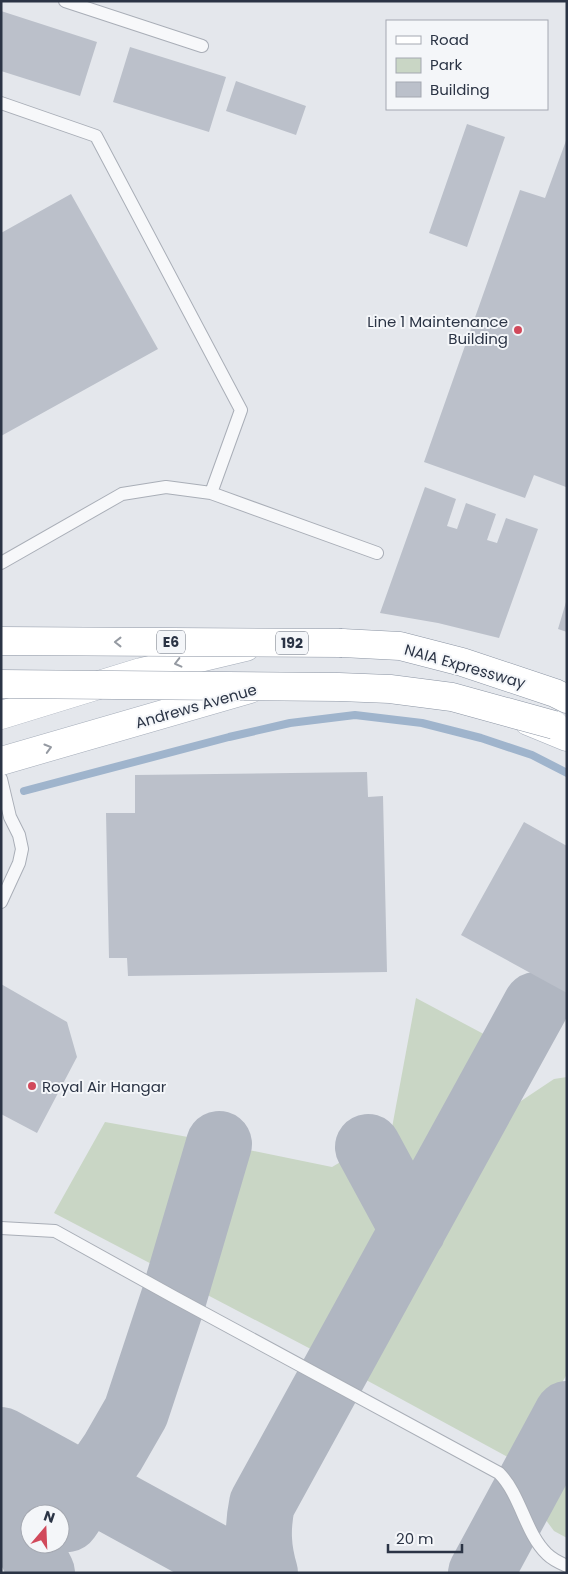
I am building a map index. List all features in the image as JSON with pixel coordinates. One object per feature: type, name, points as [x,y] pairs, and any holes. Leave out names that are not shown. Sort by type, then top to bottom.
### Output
[{"type":"main road","name":"192","points":[[1,715],[141,672],[256,645],[347,640],[402,643],[453,653],[564,696]]},
{"type":"main road","name":"NAIA Expressway","points":[[1,641],[342,643],[400,646],[462,662],[564,696]]},
{"type":"main road","name":"Andrews Avenue","points":[[1,761],[255,688],[354,679],[452,692],[567,737]]},
{"type":"main road","points":[[1,684],[390,689],[452,697],[554,725],[567,731]]},
{"type":"lane","points":[[65,1],[202,46]]},
{"type":"lane","points":[[1,104],[96,136],[241,410],[211,493]]},
{"type":"lane","points":[[1,563],[122,494],[166,487],[211,493],[377,553]]},
{"type":"lane","points":[[1,779],[10,817],[19,835],[22,849],[19,863],[1,902]]},
{"type":"lane","points":[[1,1228],[55,1231],[182,1302],[499,1473],[514,1492],[538,1543],[546,1553],[567,1566]]},
{"type":"green space","points":[[416,998],[493,1039],[414,1192],[389,1148],[388,1140],[391,1133]]},
{"type":"green space","points":[[567,1077],[567,1374],[517,1462],[357,1375],[493,1116],[518,1103],[554,1079]]},
{"type":"green space","points":[[105,1122],[199,1139],[163,1270],[54,1213]]},
{"type":"green space","points":[[239,1148],[332,1167],[349,1157],[388,1224],[384,1245],[326,1357],[196,1289]]},
{"type":"green space","points":[[567,1453],[567,1538],[554,1531],[537,1508]]},
{"type":"building","points":[[1,11],[97,42],[80,96],[1,71]]},
{"type":"building","points":[[130,47],[226,77],[209,132],[113,102]]},
{"type":"building","points":[[236,81],[306,106],[296,135],[226,111]]},
{"type":"building","points":[[467,124],[505,137],[467,247],[429,233]]},
{"type":"building","name":"Line 1 Maintenance Building","points":[[567,138],[567,485],[566,487],[534,475],[525,498],[424,462],[520,190],[545,198]]},
{"type":"building","points":[[71,194],[158,349],[1,436],[1,233]]},
{"type":"building","points":[[425,487],[456,499],[447,526],[457,529],[466,503],[496,514],[487,540],[497,543],[506,518],[538,529],[499,638],[438,623],[380,613]]},
{"type":"building","points":[[567,603],[567,632],[558,629]]},
{"type":"building","points":[[367,772],[368,797],[383,796],[387,972],[128,976],[127,958],[109,958],[106,813],[135,813],[135,775]]},
{"type":"building","points":[[524,822],[567,846],[567,993],[461,935]]},
{"type":"building","name":"Royal Air Hangar","points":[[1,984],[67,1022],[77,1057],[37,1133],[1,1114]]},
{"type":"waterway","points":[[24,791],[229,737],[290,723],[355,715],[422,723],[481,738],[532,755],[567,773]]},
{"type":"taxiway","points":[[265,1573],[259,1539],[262,1504],[536,1005]]},
{"type":"taxiway","points":[[70,1515],[113,1452],[136,1412],[174,1297],[219,1144]]},
{"type":"taxiway","points":[[368,1147],[413,1230]]},
{"type":"taxiway","points":[[481,1573],[567,1414]]},
{"type":"taxiway","points":[[1,1440],[244,1573]]},
{"type":"taxiway","points":[[1,1492],[42,1573]]},
{"type":"place","name":"Line 1 Maintenance Building","points":[[518,330]]},
{"type":"place","name":"Royal Air Hangar","points":[[32,1086]]}]
